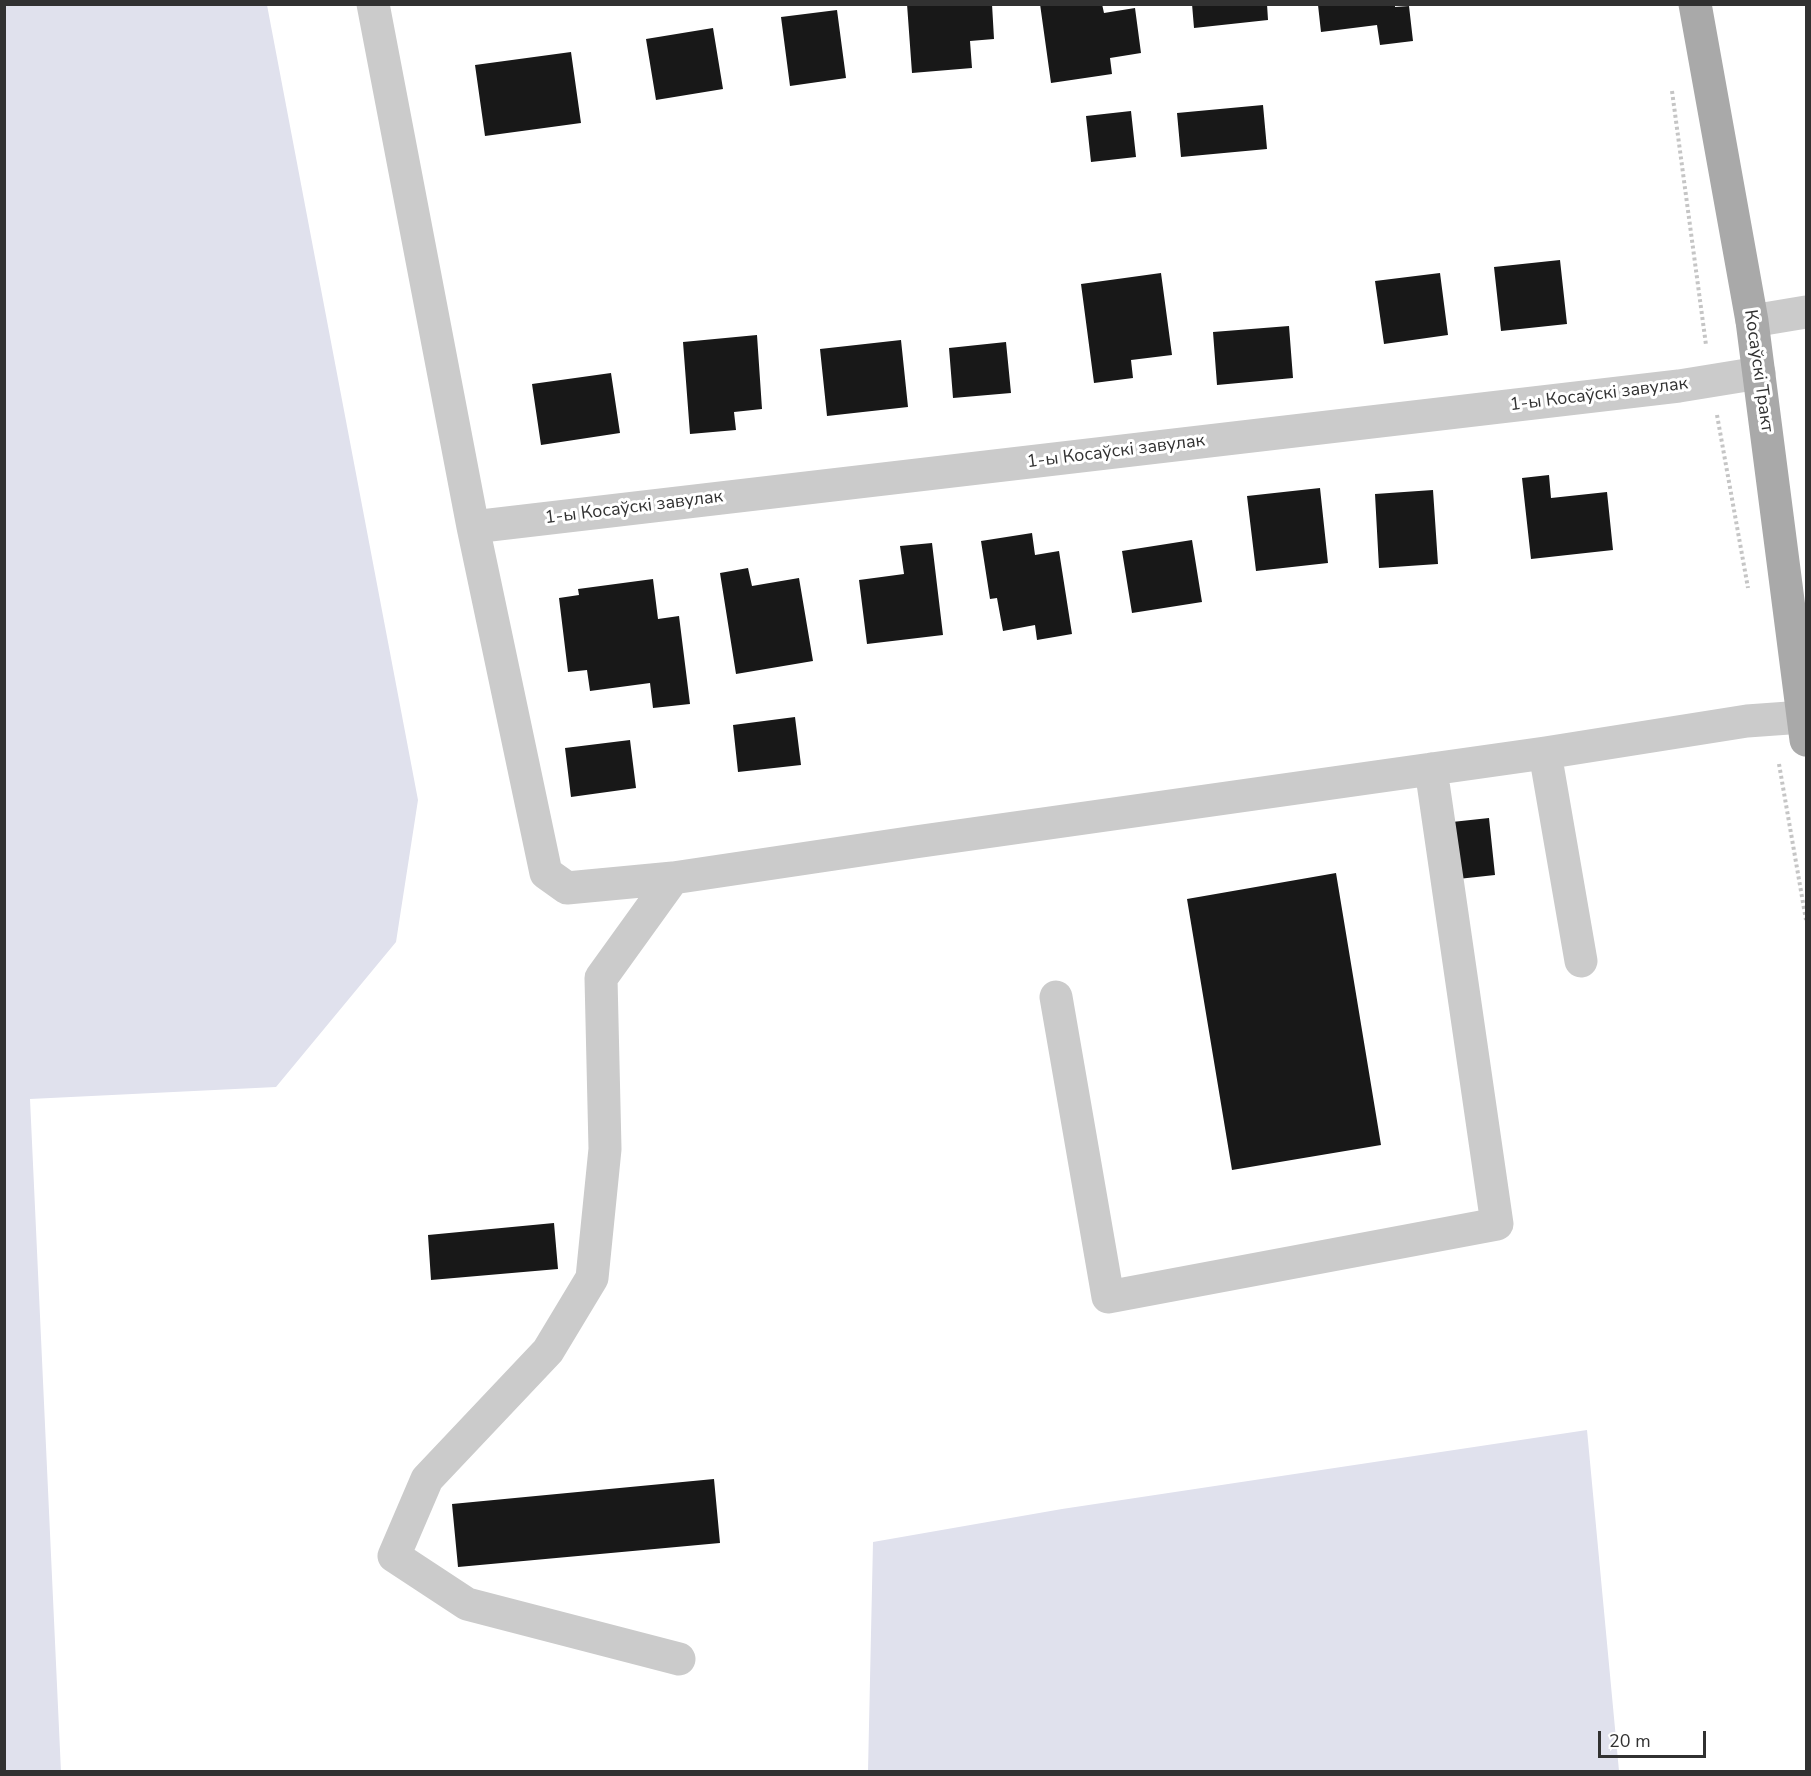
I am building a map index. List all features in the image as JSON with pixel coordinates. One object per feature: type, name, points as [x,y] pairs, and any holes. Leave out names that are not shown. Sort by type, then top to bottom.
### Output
[{"type":"main road","name":"Косаўскі Тракт","points":[[1695,4],[1752,321],[1805,728]]},
{"type":"street","points":[[373,4],[473,527],[546,873],[567,888],[674,878],[1545,753],[1747,721],[1805,728]]},
{"type":"street","points":[[1752,321],[1806,312]]},
{"type":"street","name":"1-ы Косаўскі завулак","points":[[473,527],[1711,382],[1759,373]]},
{"type":"street","points":[[1545,753],[1581,961]]},
{"type":"street","points":[[1056,998],[1108,1297],[1497,1224],[1431,769]]},
{"type":"street","points":[[674,878],[601,978],[605,1149],[592,1278],[548,1351],[427,1479],[394,1556],[467,1604],[679,1659]]},
{"type":"path","points":[[1671,82],[1711,382],[1749,590]]},
{"type":"path","points":[[1776,760],[1780,767],[1806,920]]},
{"type":"shaded area","points":[[5,4],[267,5],[418,800],[396,942],[276,1087],[30,1099],[61,1772],[4,1771]]},
{"type":"shaded area","points":[[1587,1430],[1619,1771],[868,1771],[873,1542],[1062,1509]]},
{"type":"building","points":[[907,4],[992,4],[994,39],[970,41],[972,68],[912,73]]},
{"type":"building","points":[[1040,4],[1102,4],[1104,13],[1135,8],[1141,53],[1110,58],[1112,74],[1051,83]]},
{"type":"building","points":[[1192,4],[1267,4],[1268,20],[1194,28]]},
{"type":"building","points":[[1318,5],[1409,6],[1413,41],[1380,45],[1377,25],[1321,32]]},
{"type":"building","points":[[837,10],[846,78],[790,86],[781,17]]},
{"type":"building","points":[[713,28],[723,89],[656,100],[646,39]]},
{"type":"building","points":[[571,52],[581,123],[485,136],[475,65]]},
{"type":"building","points":[[1263,105],[1267,149],[1181,157],[1177,113]]},
{"type":"building","points":[[1131,111],[1136,157],[1091,162],[1086,116]]},
{"type":"building","points":[[1560,260],[1567,324],[1501,331],[1494,267]]},
{"type":"building","points":[[1161,273],[1172,355],[1131,360],[1133,378],[1094,383],[1081,284]]},
{"type":"building","points":[[1440,273],[1448,335],[1384,344],[1375,281]]},
{"type":"building","points":[[1289,326],[1293,378],[1217,385],[1213,332]]},
{"type":"building","points":[[757,335],[762,409],[734,412],[736,430],[690,434],[683,342]]},
{"type":"building","points":[[901,340],[908,407],[827,416],[820,349]]},
{"type":"building","points":[[1006,342],[1011,393],[953,398],[949,348]]},
{"type":"building","points":[[611,373],[620,433],[541,445],[532,384]]},
{"type":"building","points":[[1549,475],[1551,498],[1607,492],[1613,550],[1531,559],[1522,478]]},
{"type":"building","points":[[1320,488],[1328,563],[1256,571],[1247,496]]},
{"type":"building","points":[[1433,490],[1438,564],[1379,568],[1375,494]]},
{"type":"building","points":[[1032,533],[1035,555],[1059,551],[1072,634],[1037,640],[1035,625],[1003,631],[997,598],[990,599],[981,541]]},
{"type":"building","points":[[1192,540],[1202,602],[1132,613],[1122,551]]},
{"type":"building","points":[[932,543],[943,635],[867,644],[859,580],[904,574],[900,546]]},
{"type":"building","points":[[748,568],[752,586],[799,578],[813,661],[736,674],[720,573]]},
{"type":"building","points":[[653,579],[658,619],[679,616],[690,704],[653,708],[650,683],[590,691],[587,670],[568,672],[559,598],[579,595],[578,589]]},
{"type":"building","points":[[795,717],[801,765],[738,772],[733,725]]},
{"type":"building","points":[[630,740],[636,788],[571,797],[565,748]]},
{"type":"building","points":[[1489,818],[1495,875],[1458,879],[1452,822]]},
{"type":"building","points":[[1336,873],[1381,1145],[1232,1170],[1187,899]]},
{"type":"building","points":[[554,1223],[558,1269],[431,1280],[428,1235]]},
{"type":"building","points":[[714,1479],[720,1543],[458,1567],[452,1504]]}]
